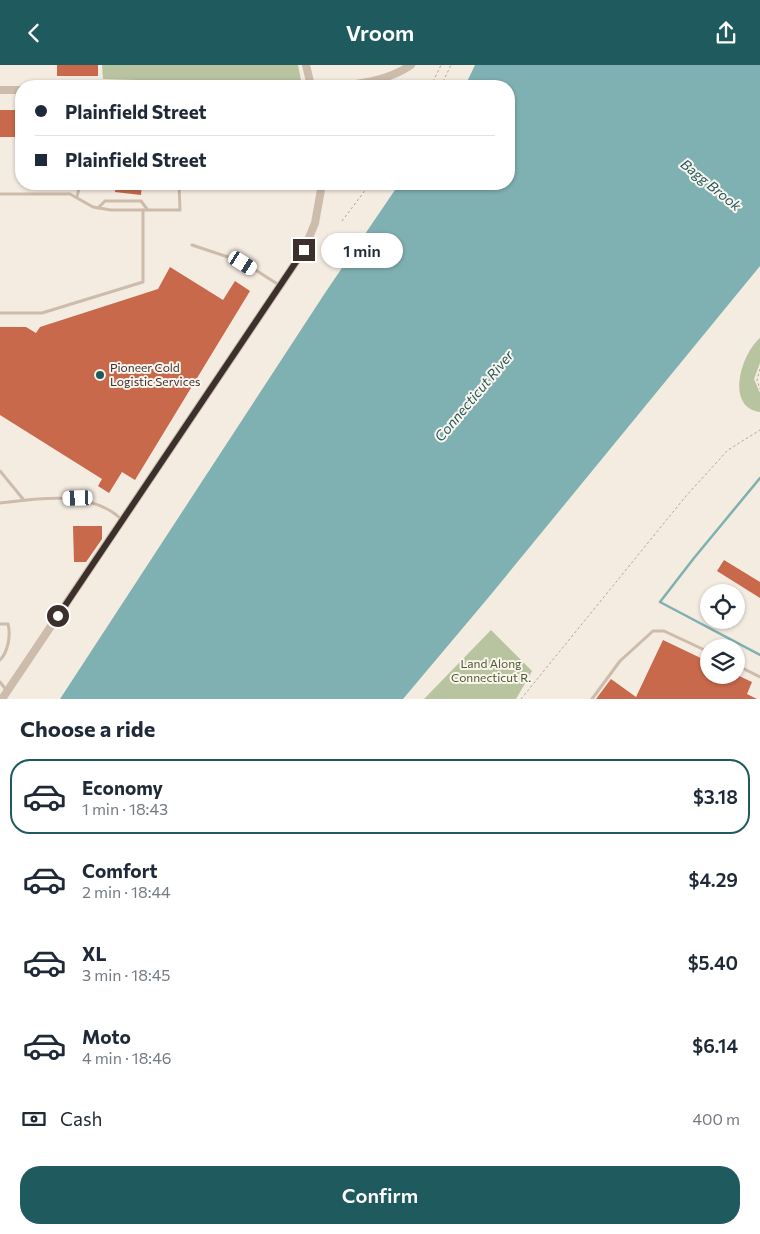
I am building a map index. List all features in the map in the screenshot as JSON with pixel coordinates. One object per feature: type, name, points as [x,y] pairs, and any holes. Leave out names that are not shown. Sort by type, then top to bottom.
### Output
[{"type":"street","points":[[306,65],[309,80]]},
{"type":"street","points":[[376,80],[404,70],[411,65]]},
{"type":"street","points":[[0,90],[15,90]]},
{"type":"street","points":[[2,699],[304,250],[312,232],[321,190]]},
{"type":"lane","points":[[78,197],[79,190]]},
{"type":"lane","points":[[0,194],[60,193],[78,197],[98,209],[148,210],[180,209],[179,190]]},
{"type":"lane","points":[[98,209],[105,201],[141,201],[148,210]]},
{"type":"lane","points":[[0,313],[42,313],[143,282],[143,210]]},
{"type":"lane","points":[[192,245],[243,263],[279,285]]},
{"type":"lane","points":[[0,471],[24,500]]},
{"type":"lane","points":[[0,503],[78,498],[112,511],[123,521]]},
{"type":"lane","points":[[0,624],[8,625],[10,632],[4,656],[0,660]]},
{"type":"lane","points":[[592,699],[620,661],[653,631],[664,631],[700,648]]},
{"type":"lane","points":[[745,670],[760,677]]},
{"type":"lane","points":[[0,682],[7,691]]},
{"type":"path","points":[[435,80],[442,65]]},
{"type":"path","points":[[445,80],[452,65]]},
{"type":"path","points":[[342,221],[365,190]]},
{"type":"path","points":[[760,369],[757,379],[760,389]]},
{"type":"path","points":[[521,699],[686,497],[728,450],[760,430]]},
{"type":"green space","points":[[102,65],[298,65],[301,80],[136,80],[103,79]]},
{"type":"green space","points":[[760,338],[760,363],[754,379],[760,393],[760,412],[749,408],[743,401],[740,391],[740,379],[742,367],[747,356]]},
{"type":"green space","name":"Land Along Connecticut R.","points":[[491,630],[532,671],[516,699],[424,699]]},
{"type":"water","points":[[475,65],[760,65],[760,266],[403,699],[60,699],[325,293],[395,190],[515,190],[515,80],[468,80]]},
{"type":"building","points":[[57,65],[98,65],[98,76],[57,76]]},
{"type":"building","points":[[0,110],[15,110],[15,137],[0,137]]},
{"type":"building","points":[[115,190],[141,190],[141,195],[115,192]]},
{"type":"building","name":"Pioneer Cold Logistic Services","points":[[170,267],[223,300],[235,281],[250,291],[135,480],[122,472],[109,493],[98,486],[102,479],[0,415],[0,327],[26,327],[36,333],[40,327],[158,289]]},
{"type":"building","points":[[73,526],[102,526],[102,539],[86,562],[74,562]]},
{"type":"building","points":[[724,560],[760,582],[760,598],[745,589],[745,584],[738,584],[717,571]]},
{"type":"building","points":[[663,640],[700,658],[700,684],[745,684],[745,679],[752,682],[747,694],[757,699],[596,699],[611,679],[636,697]]},
{"type":"waterway","points":[[760,478],[660,602],[760,655]]},
{"type":"place","name":"Pioneer Cold Logistic Services","points":[[100,375]]},
{"type":"route","points":[[58,616],[304,250]]},
{"type":"water label","name":"Bagg Brook","points":[[711,185]]},
{"type":"water label","name":"Connecticut River","points":[[474,396]]}]
